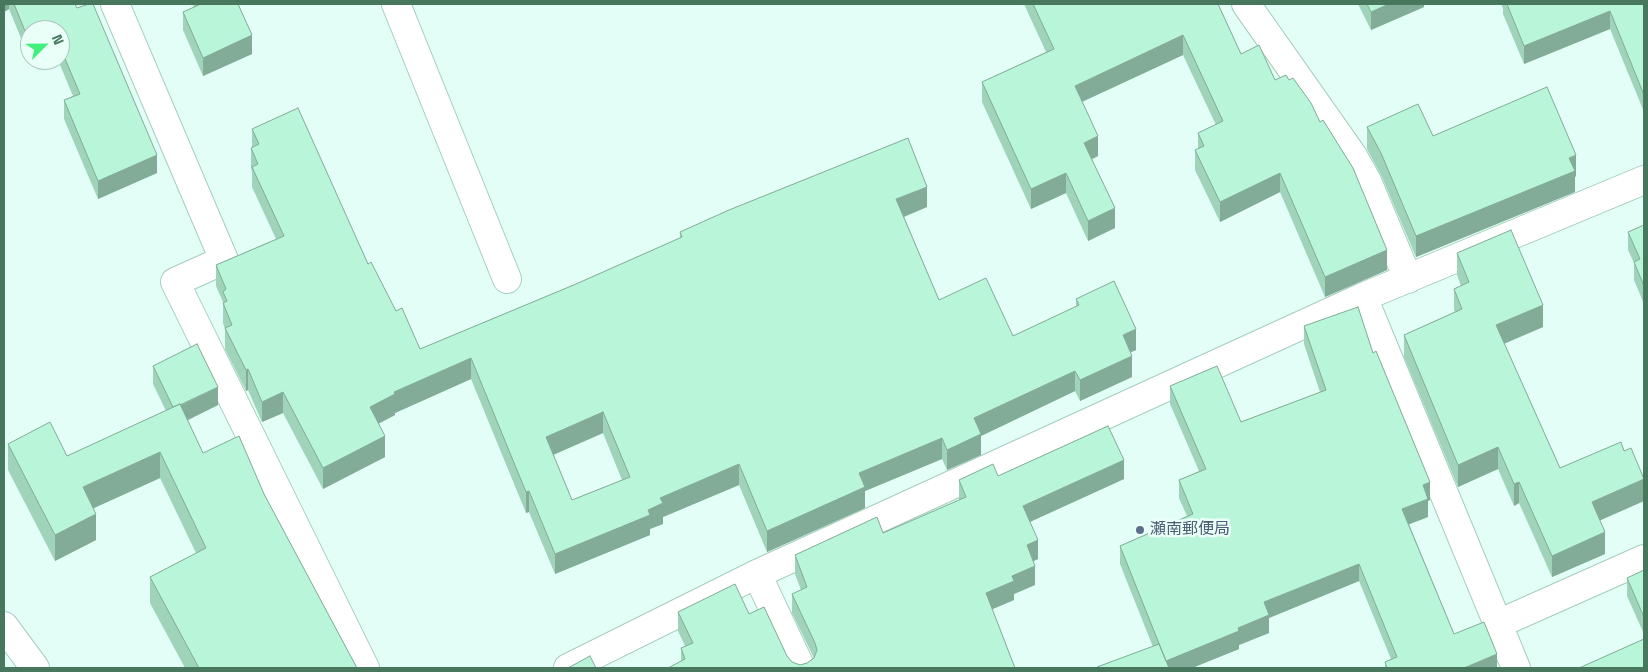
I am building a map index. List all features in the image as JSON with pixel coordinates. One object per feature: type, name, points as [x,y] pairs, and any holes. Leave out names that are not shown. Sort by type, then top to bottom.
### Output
[{"type":"street","points":[[115,4],[224,260],[175,282],[366,668]]},
{"type":"street","points":[[396,4],[507,278]]},
{"type":"street","points":[[1246,4],[1353,156],[1367,181],[1408,279]]},
{"type":"street","points":[[568,668],[757,574],[1363,298],[1644,180]]},
{"type":"street","points":[[1363,298],[1516,668]]},
{"type":"street","points":[[1498,624],[1644,559]]},
{"type":"street","points":[[757,574],[801,668]]},
{"type":"street","points":[[4,626],[35,668]]},
{"type":"building","points":[[14,4],[75,4],[77,8],[93,4],[157,155],[98,181],[64,100],[80,94],[70,70],[70,20],[21,20]]},
{"type":"building","points":[[201,4],[238,4],[252,35],[203,58],[183,12]]},
{"type":"building","points":[[1033,4],[1218,4],[1241,54],[1259,45],[1275,80],[1286,75],[1289,80],[1293,78],[1311,103],[1320,122],[1323,120],[1353,168],[1387,250],[1325,277],[1280,173],[1220,202],[1195,150],[1204,146],[1198,133],[1223,121],[1183,35],[1075,86],[1098,136],[1084,143],[1115,208],[1088,221],[1066,173],[1031,189],[982,82],[1054,49]]},
{"type":"building","points":[[1367,4],[1389,4],[1371,12]]},
{"type":"building","points":[[1507,4],[1644,4],[1644,95],[1610,11],[1524,46]]},
{"type":"building","points":[[1547,87],[1576,155],[1569,158],[1575,171],[1416,236],[1381,153],[1367,127],[1418,104],[1433,136]]},
{"type":"building","points":[[298,108],[368,264],[371,262],[396,311],[402,308],[420,349],[576,284],[682,237],[680,232],[729,210],[908,138],[927,187],[896,199],[939,300],[986,278],[1013,336],[1079,305],[1076,299],[1114,281],[1136,329],[1123,335],[1132,356],[1080,380],[1075,371],[974,418],[981,434],[947,450],[942,438],[859,473],[865,487],[767,531],[739,464],[660,498],[663,503],[648,510],[650,515],[555,554],[529,491],[526,492],[471,358],[394,392],[395,394],[370,407],[385,436],[323,468],[283,392],[262,402],[248,369],[246,370],[225,328],[232,325],[223,303],[227,301],[223,292],[226,289],[216,265],[284,236],[252,167],[258,164],[251,148],[259,144],[252,129]],"holes":[[[603,412],[630,477],[572,500],[546,437]]]},
{"type":"building","points":[[1644,225],[1644,286],[1634,262],[1640,259],[1628,232]]},
{"type":"building","points":[[1511,230],[1543,305],[1496,325],[1560,468],[1621,442],[1624,451],[1631,448],[1644,479],[1592,502],[1605,532],[1552,556],[1519,482],[1514,484],[1498,447],[1458,465],[1404,335],[1462,309],[1454,289],[1469,282],[1457,253]]},
{"type":"building","points":[[1358,307],[1373,353],[1376,351],[1430,482],[1423,485],[1428,499],[1402,509],[1454,634],[1484,622],[1497,654],[1464,668],[1387,668],[1385,662],[1397,657],[1359,564],[1264,602],[1269,615],[1238,628],[1239,631],[1166,661],[1120,546],[1193,514],[1179,480],[1206,469],[1170,386],[1217,366],[1241,422],[1326,390],[1304,326]]},
{"type":"building","points":[[197,344],[218,387],[173,407],[153,366]]},
{"type":"building","points":[[180,404],[203,453],[239,436],[264,494],[357,668],[199,668],[150,577],[206,548],[160,452],[83,487],[96,514],[55,535],[8,444],[50,422],[67,456]]},
{"type":"building","points":[[1108,426],[1124,460],[1023,506],[1038,540],[1027,545],[1035,566],[1012,576],[1014,581],[986,593],[1015,668],[668,668],[685,659],[681,648],[693,643],[678,612],[735,584],[749,614],[764,607],[787,656],[792,662],[800,665],[807,663],[814,658],[817,650],[792,594],[807,587],[795,555],[877,517],[883,533],[966,497],[959,480],[993,464],[998,476]]},
{"type":"building","points":[[1644,570],[1644,617],[1627,578]]},
{"type":"building","points":[[1644,639],[1644,668],[1579,668]]},
{"type":"building","points":[[1159,644],[1169,668],[1097,667]]},
{"type":"building","points":[[590,656],[596,668],[568,668]]},
{"type":"place","name":"瀬南郵便局","points":[[1140,530]]}]
